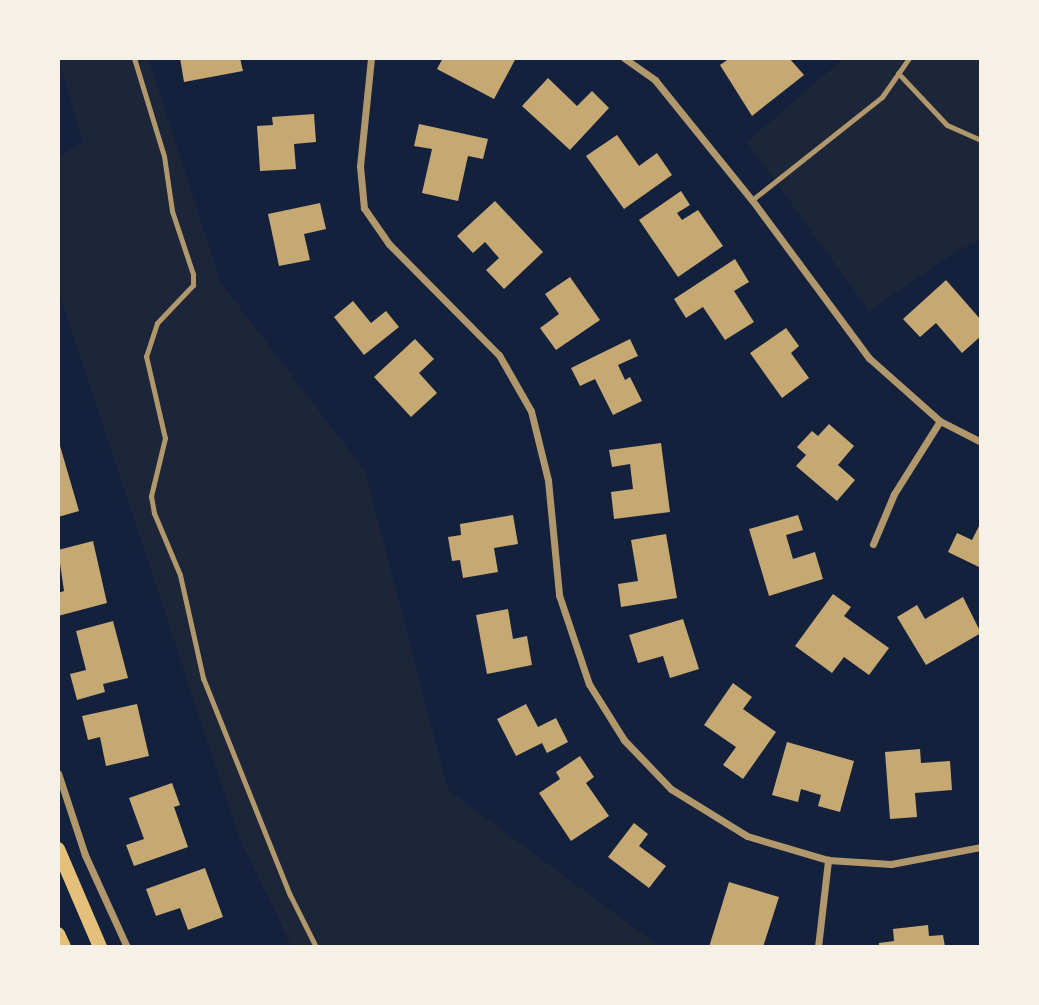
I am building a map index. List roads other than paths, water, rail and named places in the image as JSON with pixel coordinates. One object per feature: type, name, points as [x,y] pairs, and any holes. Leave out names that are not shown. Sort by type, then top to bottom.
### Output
[{"type":"main road","points":[[58,849],[100,947]]},
{"type":"main road","points":[[58,934],[64,947]]},
{"type":"street","points":[[371,58],[360,166],[364,208],[389,244],[499,355],[531,411],[548,480],[559,594],[589,684],[624,740],[671,789],[747,836],[828,860],[891,864],[981,847]]},
{"type":"street","points":[[624,58],[655,80],[752,200],[869,358],[940,421],[981,442]]},
{"type":"street","points":[[873,544],[894,494],[940,421]]},
{"type":"street","points":[[58,773],[85,855],[127,947]]},
{"type":"street","points":[[818,947],[828,860]]},
{"type":"lane","points":[[134,58],[164,156],[172,211],[193,274],[193,285],[157,323],[146,356],[165,438],[151,496],[154,513],[180,575],[202,678],[290,895],[316,947]]},
{"type":"lane","points":[[752,200],[882,97],[909,58]]},
{"type":"lane","points":[[898,74],[947,125],[981,140]]}]
